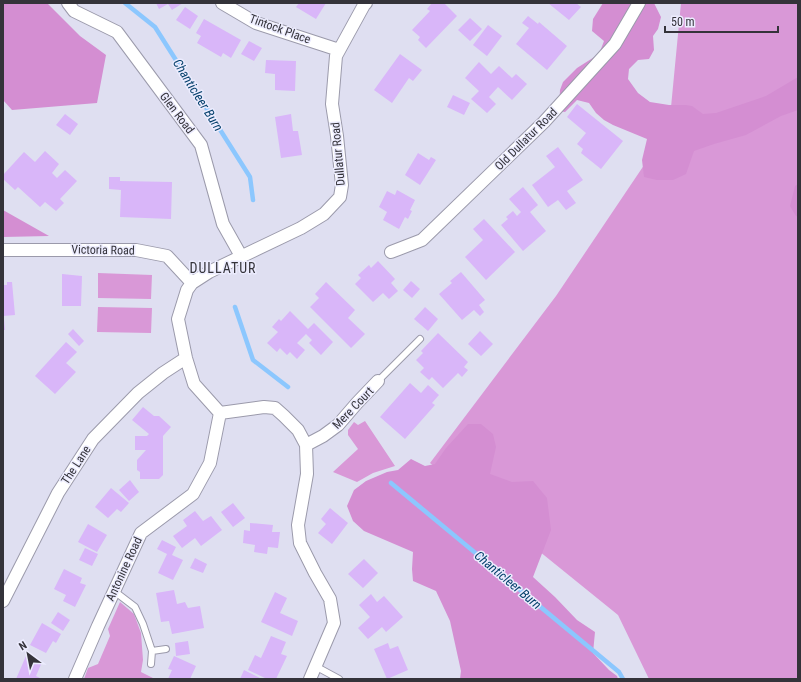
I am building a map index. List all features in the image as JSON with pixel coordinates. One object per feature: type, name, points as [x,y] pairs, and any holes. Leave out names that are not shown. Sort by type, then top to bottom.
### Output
[{"type":"street","name":"Glen Road","points":[[68,3],[74,10],[117,32],[201,145],[223,224],[241,256]]},
{"type":"street","name":"Tintock Place","points":[[222,3],[256,22],[339,50]]},
{"type":"street","name":"Dullatur Road","points":[[192,282],[241,256],[301,228],[324,214],[340,198],[342,185],[332,104],[336,56],[366,3]]},
{"type":"street","name":"Old Dullatur Road","points":[[391,252],[422,240],[544,122],[615,44],[639,3]]},
{"type":"street","name":"Victoria Road","points":[[3,250],[136,250],[166,256],[192,282]]},
{"type":"street","points":[[192,282],[187,290],[178,319],[186,358],[194,384],[220,414],[264,407],[275,408],[298,430],[306,446],[307,474],[298,525],[300,543],[330,599],[334,623],[310,679]]},
{"type":"street","name":"The Lane","points":[[3,601],[58,493],[93,439],[138,393],[163,373],[186,358]]},
{"type":"street","name":"Mere Court","points":[[306,446],[338,425],[378,381]]},
{"type":"street","name":"Antonine Road","points":[[75,679],[114,591],[142,533],[192,494],[210,463],[220,414]]},
{"type":"lane","points":[[378,381],[420,339]]},
{"type":"lane","points":[[114,591],[135,607],[143,624],[152,651],[151,664]]},
{"type":"lane","points":[[152,651],[166,649]]},
{"type":"lane","points":[[315,666],[339,679]]},
{"type":"shaded area","points":[[3,3],[47,3],[80,36],[106,55],[97,103],[12,110],[3,100]]},
{"type":"shaded area","points":[[603,3],[654,3],[661,17],[658,29],[653,36],[654,50],[649,59],[638,60],[629,69],[628,79],[638,93],[650,102],[692,106],[703,114],[716,113],[766,96],[798,77],[798,110],[781,116],[746,135],[694,151],[686,174],[673,180],[657,180],[644,177],[642,160],[647,139],[604,120],[596,113],[589,103],[577,100],[565,112],[559,111],[560,90],[563,82],[577,68],[599,54],[604,41],[592,31],[593,19]]},
{"type":"shaded area","points":[[681,3],[798,3],[798,679],[649,679],[618,615],[430,463],[556,296],[669,128]]},
{"type":"shaded area","points":[[798,184],[798,217],[790,206],[795,186]]},
{"type":"shaded area","points":[[3,210],[49,236],[3,237]]},
{"type":"shaded area","points":[[98,273],[152,275],[151,299],[98,298]]},
{"type":"shaded area","points":[[98,307],[152,308],[151,333],[97,332]]},
{"type":"shaded area","points":[[365,421],[395,466],[373,473],[357,482],[333,472],[358,449],[348,435],[348,430],[354,422],[358,425]]},
{"type":"shaded area","points":[[468,424],[481,424],[493,434],[496,447],[490,474],[512,482],[533,481],[547,498],[551,530],[533,577],[577,620],[595,632],[593,653],[609,670],[617,676],[618,679],[460,679],[461,671],[450,621],[436,591],[413,581],[413,552],[364,531],[353,521],[347,506],[354,490],[366,481],[387,472],[398,470],[411,459],[425,466],[435,464],[446,448]]},
{"type":"shaded area","points":[[120,602],[134,614],[141,633],[143,660],[141,672],[155,679],[84,679],[88,668],[98,664],[110,636],[108,629]]},
{"type":"building","points":[[156,3],[183,3],[172,10],[168,4],[159,9]]},
{"type":"building","points":[[299,3],[326,3],[316,19],[296,7]]},
{"type":"building","points":[[432,3],[444,3],[457,16],[426,48],[418,40],[420,37],[412,30],[430,11],[427,9]]},
{"type":"building","points":[[548,3],[576,3],[581,7],[569,20]]},
{"type":"building","points":[[185,7],[198,16],[190,29],[176,20]]},
{"type":"building","points":[[528,16],[538,24],[539,22],[567,46],[547,70],[516,44],[529,28],[522,23]]},
{"type":"building","points":[[470,18],[482,29],[470,41],[458,30]]},
{"type":"building","points":[[204,19],[241,40],[231,58],[223,53],[221,57],[197,43],[201,36],[196,33]]},
{"type":"building","points":[[488,25],[502,36],[487,56],[473,45]]},
{"type":"building","points":[[249,41],[262,48],[254,61],[241,54]]},
{"type":"building","points":[[400,54],[422,70],[413,81],[409,78],[392,103],[374,90]]},
{"type":"building","points":[[266,60],[296,61],[295,91],[275,90],[275,74],[265,73]]},
{"type":"building","points":[[479,62],[491,74],[499,66],[512,78],[516,74],[527,84],[512,100],[498,87],[489,97],[496,104],[487,113],[471,99],[479,91],[465,78]]},
{"type":"building","points":[[453,95],[470,103],[464,115],[447,107]]},
{"type":"building","points":[[577,104],[623,141],[601,169],[581,153],[583,149],[577,144],[586,133],[567,117]]},
{"type":"building","points":[[65,114],[78,124],[70,135],[56,125]]},
{"type":"building","points":[[291,114],[293,131],[298,131],[302,155],[281,158],[275,117]]},
{"type":"building","points":[[558,147],[583,180],[567,191],[576,203],[566,210],[558,200],[548,207],[532,185],[555,167],[546,156]]},
{"type":"building","points":[[45,151],[59,164],[52,173],[57,178],[65,170],[77,181],[60,199],[64,203],[56,211],[45,202],[40,207],[18,187],[15,190],[3,179],[3,175],[24,152],[35,162]]},
{"type":"building","points":[[418,153],[429,160],[431,157],[436,160],[420,185],[405,175]]},
{"type":"building","points":[[109,177],[120,177],[120,181],[172,182],[171,219],[120,217],[121,190],[109,189]]},
{"type":"building","points":[[523,187],[538,205],[530,212],[546,231],[523,251],[501,225],[508,219],[506,217],[513,211],[517,216],[521,212],[509,199]]},
{"type":"building","points":[[397,190],[415,200],[410,210],[412,211],[408,219],[405,217],[399,229],[383,220],[387,212],[379,207],[387,191],[395,195]]},
{"type":"building","points":[[484,219],[515,252],[486,280],[465,257],[483,240],[473,229]]},
{"type":"building","points":[[378,261],[395,279],[391,283],[398,291],[389,299],[383,293],[373,302],[355,284],[361,278],[358,275],[369,265],[371,268]]},
{"type":"building","points":[[461,272],[485,300],[479,305],[484,312],[480,316],[474,310],[462,320],[439,294],[452,283],[450,281]]},
{"type":"building","points":[[62,274],[82,276],[81,306],[62,306]]},
{"type":"building","points":[[411,281],[420,289],[412,298],[403,290]]},
{"type":"building","points":[[7,282],[12,282],[15,315],[3,316],[3,285],[7,285]]},
{"type":"building","points":[[326,282],[355,310],[348,318],[365,334],[351,348],[310,307],[319,298],[315,294]]},
{"type":"building","points":[[425,307],[438,319],[428,331],[414,319]]},
{"type":"building","points":[[290,311],[308,329],[314,323],[333,342],[321,355],[309,343],[312,340],[306,334],[297,343],[305,350],[297,359],[290,352],[287,355],[280,348],[277,352],[267,343],[278,332],[272,327],[279,319],[281,321]]},
{"type":"building","points":[[4,319],[5,330],[3,330]]},
{"type":"building","points":[[73,329],[84,341],[79,346],[68,334]]},
{"type":"building","points":[[480,331],[493,344],[481,356],[468,344]]},
{"type":"building","points":[[438,333],[468,362],[464,367],[468,370],[462,377],[458,373],[443,388],[432,377],[429,380],[420,372],[424,368],[416,360],[423,353],[421,351]]},
{"type":"building","points":[[66,342],[77,352],[66,363],[76,372],[55,394],[35,376]]},
{"type":"building","points":[[410,383],[421,393],[428,385],[439,395],[432,403],[435,405],[405,439],[380,417]]},
{"type":"building","points":[[143,407],[154,416],[159,416],[171,427],[163,436],[163,475],[159,479],[140,479],[140,472],[137,470],[137,460],[146,450],[135,450],[135,436],[147,436],[149,434],[132,420]]},
{"type":"building","points":[[130,480],[139,492],[129,501],[119,490]]},
{"type":"building","points":[[111,488],[129,503],[121,512],[117,509],[108,518],[95,507]]},
{"type":"building","points":[[233,503],[245,518],[233,527],[221,512]]},
{"type":"building","points":[[330,508],[348,523],[332,544],[318,533],[326,524],[321,519]]},
{"type":"building","points":[[195,511],[203,521],[211,516],[222,530],[201,546],[195,538],[182,548],[173,536],[187,526],[183,520]]},
{"type":"building","points":[[250,523],[273,525],[272,532],[280,532],[278,548],[268,547],[267,554],[254,552],[255,545],[243,543],[244,530],[250,531]]},
{"type":"building","points":[[88,524],[107,535],[97,552],[78,542]]},
{"type":"building","points":[[162,540],[176,547],[172,555],[183,560],[173,580],[158,573],[167,554],[157,549]]},
{"type":"building","points":[[85,548],[98,554],[92,566],[79,560]]},
{"type":"building","points":[[195,558],[207,564],[203,573],[190,568]]},
{"type":"building","points":[[364,559],[378,573],[363,588],[348,574]]},
{"type":"building","points":[[64,569],[82,578],[80,583],[86,585],[75,607],[63,601],[66,595],[54,589]]},
{"type":"building","points":[[174,590],[177,604],[185,602],[188,608],[200,606],[204,628],[172,634],[169,621],[161,622],[156,593]]},
{"type":"building","points":[[275,592],[287,598],[280,613],[298,621],[292,636],[261,622]]},
{"type":"building","points":[[371,594],[377,602],[384,596],[403,617],[386,632],[382,627],[368,639],[358,628],[370,617],[359,605]]},
{"type":"building","points":[[58,612],[70,620],[63,631],[51,623]]},
{"type":"building","points":[[42,623],[61,634],[56,643],[53,641],[46,653],[30,645]]},
{"type":"building","points":[[271,636],[286,642],[281,654],[287,656],[276,679],[267,679],[248,670],[255,655],[261,658]]},
{"type":"building","points":[[188,641],[190,654],[176,656],[175,643]]},
{"type":"building","points":[[388,643],[390,649],[398,646],[408,670],[387,679],[374,649]]},
{"type":"building","points":[[26,656],[42,662],[36,676],[42,679],[16,679]]},
{"type":"building","points":[[174,656],[196,666],[190,679],[168,679],[172,670],[168,669]]},
{"type":"building","points":[[244,670],[262,679],[240,679]]},
{"type":"waterway","name":"Chanticleer Burn","points":[[125,3],[155,27],[250,177],[253,200]]},
{"type":"waterway","name":"Chanticleer Burn","points":[[235,307],[253,360],[288,387]]},
{"type":"waterway","name":"Chanticleer Burn","points":[[391,483],[619,672],[623,679]]},
{"type":"district","name":"DULLATUR","points":[[223,268]]}]
